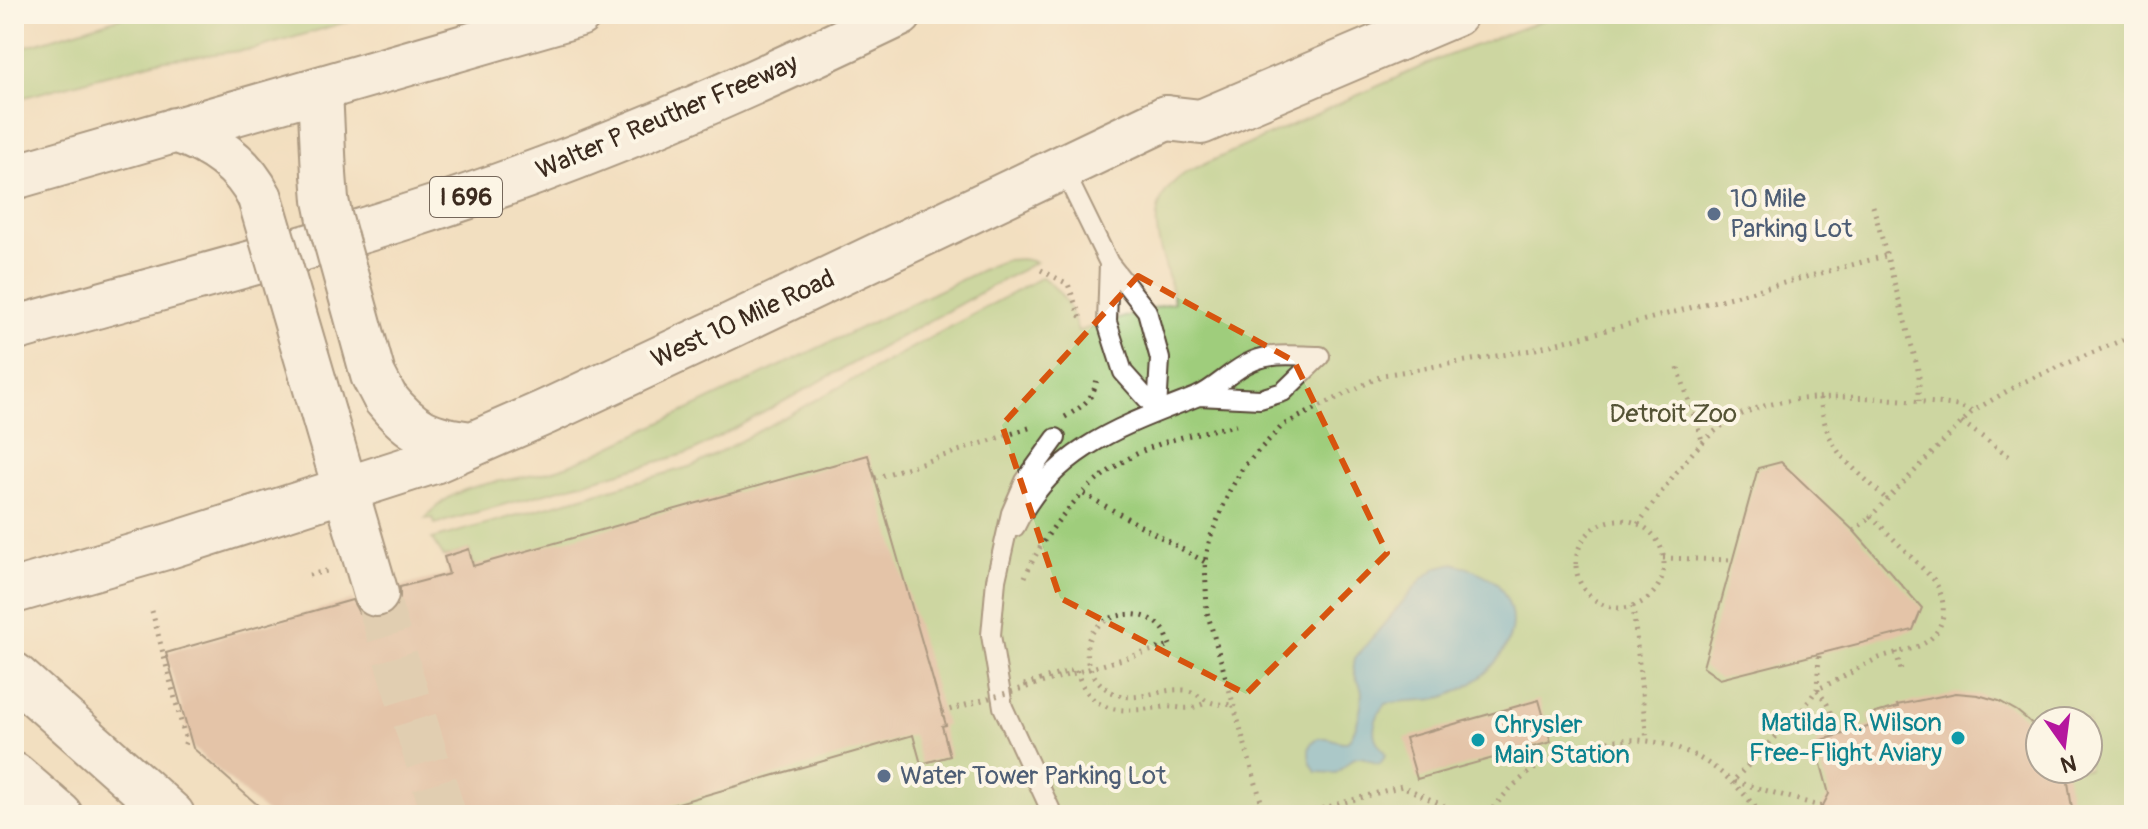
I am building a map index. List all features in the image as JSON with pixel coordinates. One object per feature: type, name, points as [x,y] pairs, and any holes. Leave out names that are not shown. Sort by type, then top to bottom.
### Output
[{"type":"main road","points":[[14,177],[579,14]]},
{"type":"main road","name":"Walter P Reuther Freeway","points":[[14,329],[414,215],[502,184],[615,143],[726,97],[900,14]]},
{"type":"main road","name":"West 10 Mile Road","points":[[14,591],[166,547],[434,461],[732,325],[1166,118],[1201,122],[1455,14]]},
{"type":"main road","points":[[320,90],[324,174],[330,219],[373,375],[385,398],[402,419],[430,438],[472,444]]},
{"type":"main road","points":[[175,130],[214,146],[247,177],[260,198],[376,594]]},
{"type":"main road","points":[[20,685],[172,815]]},
{"type":"main road","points":[[14,775],[60,815]]},
{"type":"lane","points":[[1062,167],[1109,263],[1147,311],[1160,359],[1157,410]]},
{"type":"lane","points":[[1109,263],[1107,322],[1123,372],[1157,410]]},
{"type":"lane","points":[[1005,548],[1033,498],[1079,449],[1157,410],[1199,396],[1255,360],[1273,355],[1320,356],[1283,392],[1260,399],[1199,396]]},
{"type":"lane","points":[[1053,815],[1009,723],[995,670],[991,635],[992,607],[1011,513],[1025,481],[1056,438]]},
{"type":"path","points":[[1873,206],[1919,374],[1919,401]]},
{"type":"path","points":[[1265,815],[1207,612],[1205,562],[1218,514],[1230,490],[1244,466],[1283,425],[1383,375],[1532,350],[1885,256]]},
{"type":"path","points":[[1041,270],[1068,284],[1084,330]]},
{"type":"path","points":[[1854,531],[1973,411],[2021,383],[2134,335]]},
{"type":"path","points":[[1678,368],[1703,443]]},
{"type":"path","points":[[1063,418],[1083,407],[1095,391],[1097,372]]},
{"type":"path","points":[[1638,524],[1703,443],[1741,414],[1770,405],[1820,398],[1874,397],[1953,405],[1973,411]]},
{"type":"path","points":[[1820,398],[1826,432],[1833,446],[1887,500]]},
{"type":"path","points":[[1271,418],[1283,425]]},
{"type":"path","points":[[1962,422],[2010,457]]},
{"type":"path","points":[[1023,582],[1042,543],[1084,494],[1120,463],[1154,446],[1244,424]]},
{"type":"path","points":[[875,478],[1034,427]]},
{"type":"path","points":[[1084,494],[1205,562]]},
{"type":"path","points":[[1733,781],[1804,708],[1817,689],[1896,652],[1928,641],[1939,629],[1945,611],[1942,593],[1934,580],[1871,516]]},
{"type":"path","points":[[1619,521],[1638,524],[1653,535],[1663,558],[1659,585],[1649,597],[1633,606],[1615,608],[1595,601],[1582,586],[1576,566],[1580,546],[1598,526],[1619,521]]},
{"type":"path","points":[[1663,558],[1733,560]]},
{"type":"path","points":[[309,575],[337,568]]},
{"type":"path","points":[[1633,606],[1647,741]]},
{"type":"path","points":[[152,611],[186,741],[184,746]]},
{"type":"path","points":[[942,712],[1170,645],[1162,627],[1141,615],[1118,615],[1095,628],[1087,645],[1088,667],[1098,684],[1125,697],[1182,689],[1195,691],[1209,702]]},
{"type":"path","points":[[1896,652],[1901,670]]},
{"type":"path","points":[[1819,656],[1817,689],[1827,704],[1839,735]]},
{"type":"path","points":[[1024,685],[1076,669],[1085,691],[1094,700],[1116,711],[1177,706],[1189,708],[1209,702],[1234,705]]},
{"type":"path","points":[[1022,674],[1029,699]]},
{"type":"path","points":[[1489,815],[1517,781],[1539,764],[1564,751],[1591,743],[1619,740],[1647,741],[1678,748],[1707,762],[1733,781],[1762,815]]},
{"type":"path","points":[[1733,781],[1823,807]]},
{"type":"path","points":[[1299,815],[1402,786],[1463,815]]},
{"type":"highlighted area","points":[[1138,276],[1294,361],[1387,553],[1246,694],[1060,598],[1002,425]]},
{"type":"green space","points":[[132,14],[373,14],[255,49],[158,61],[14,100],[14,50]]},
{"type":"green space","name":"Detroit Zoo","points":[[1560,14],[2134,14],[2134,815],[547,815],[469,550],[444,557],[432,539],[696,465],[1042,277],[1065,301],[1078,331],[1174,302],[1160,249],[1157,216],[1161,200],[1187,172],[1436,60]]},
{"type":"green space","points":[[1006,260],[1036,262],[692,452],[435,524],[433,518],[425,519],[451,496],[467,489],[551,471],[582,459],[988,267]]},
{"type":"water","points":[[1454,563],[1475,570],[1499,585],[1512,617],[1507,645],[1478,679],[1452,694],[1435,699],[1385,704],[1374,729],[1376,740],[1386,755],[1380,764],[1359,757],[1336,773],[1316,772],[1309,755],[1311,744],[1319,738],[1347,742],[1356,727],[1362,694],[1354,670],[1355,658],[1423,578],[1438,567]]},
{"type":"building","points":[[868,455],[946,725],[942,726],[950,756],[921,764],[913,735],[637,815],[269,815],[193,748],[166,653],[352,600],[359,613],[382,618],[395,611],[400,599],[400,587],[449,574],[444,557],[469,549],[473,566]]},
{"type":"building","points":[[1781,462],[1854,531],[1922,608],[1913,630],[1720,679],[1703,667],[1758,468]]},
{"type":"building","points":[[1956,693],[1999,701],[2017,711],[2024,717],[2024,785],[2068,785],[2073,815],[1818,815],[1829,794],[1815,742],[1871,726],[1868,715],[1897,705]]},
{"type":"building","name":"Chrysler Main Station","points":[[1539,700],[1551,742],[1417,779],[1405,738]]},
{"type":"tunnel","points":[[376,594],[444,815]]},
{"type":"place","name":"10 Mile Parking Lot","points":[[1714,214]]},
{"type":"place","name":"Matilda R. Wilson Free-Flight Aviary","points":[[1958,738]]},
{"type":"place","name":"Chrysler Main Station","points":[[1478,740]]},
{"type":"place","name":"Water Tower Parking Lot","points":[[884,776]]}]
